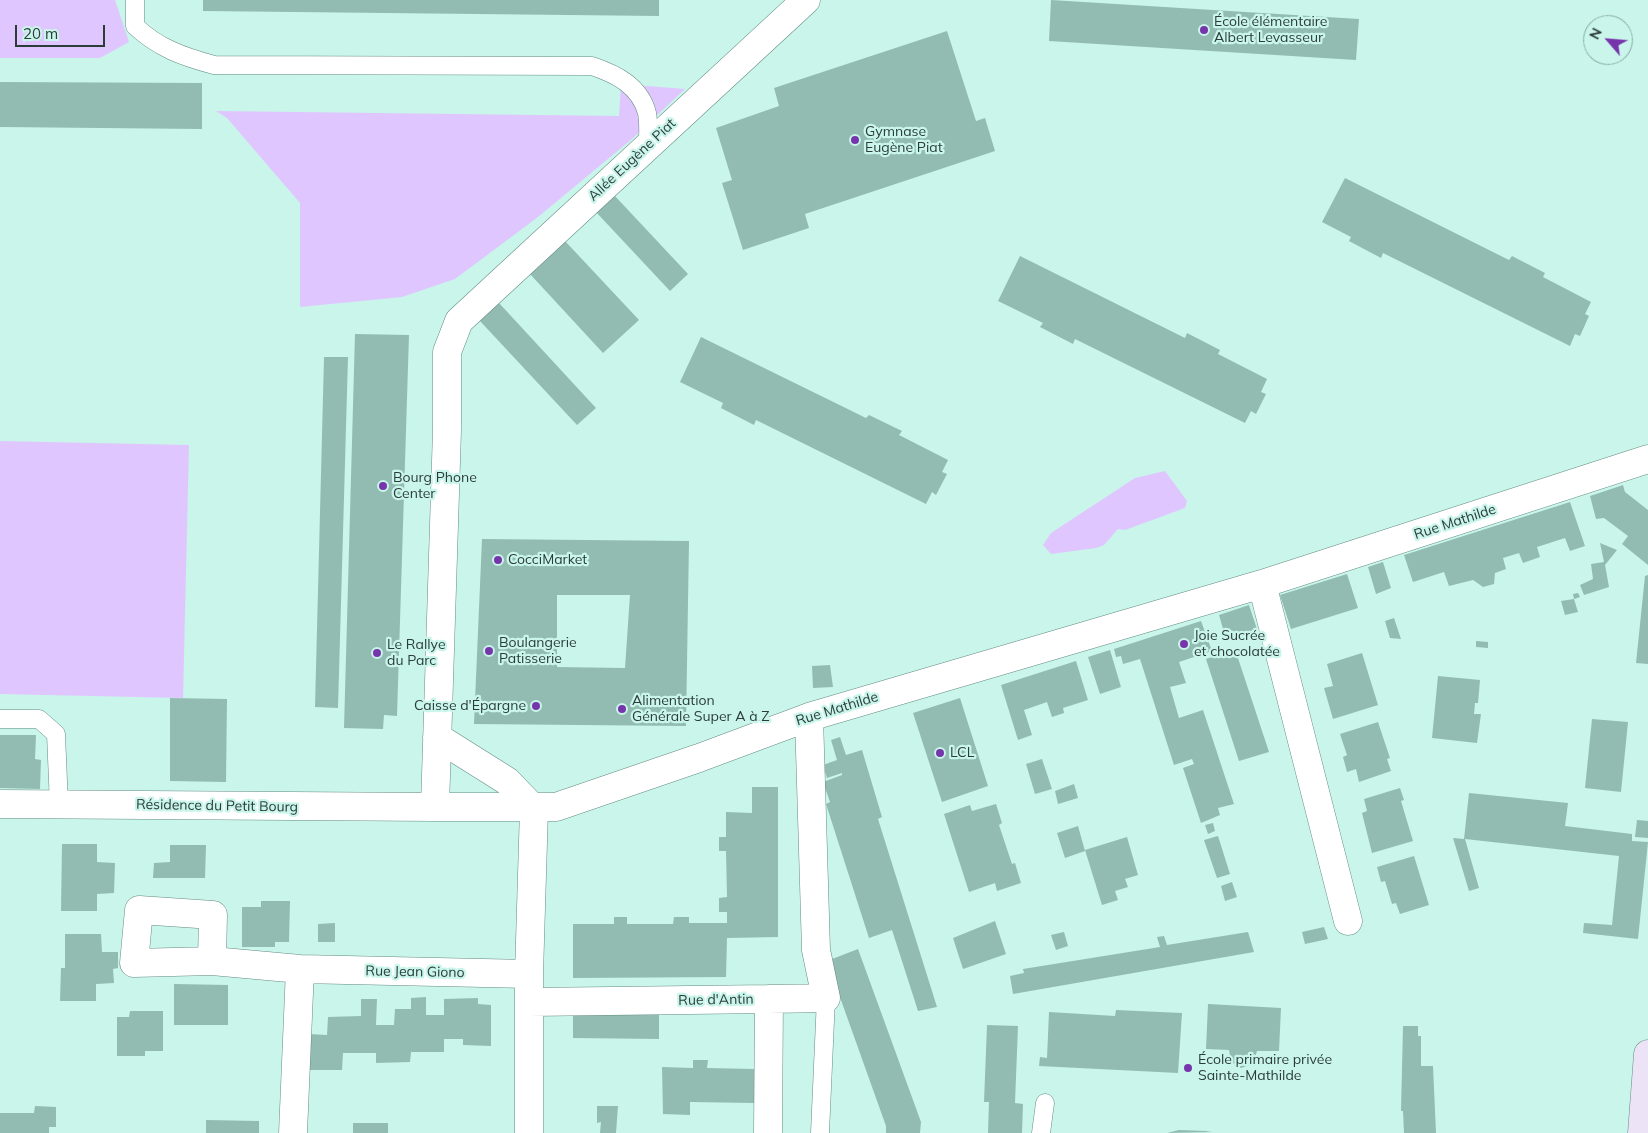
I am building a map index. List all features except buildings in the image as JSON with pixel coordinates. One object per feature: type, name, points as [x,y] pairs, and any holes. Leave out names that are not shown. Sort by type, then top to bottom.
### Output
[{"type":"street","name":"Allée Eugène Piat","points":[[437,737],[446,449],[447,352],[459,321],[806,0]]},
{"type":"street","name":"Rue Mathilde","points":[[434,807],[534,809],[556,807],[809,717],[1262,584],[1648,459]]},
{"type":"street","points":[[1262,584],[1348,921]]},
{"type":"street","points":[[769,999],[826,998],[816,950],[809,717]]},
{"type":"street","points":[[434,807],[437,737],[507,780],[534,809],[529,974],[530,1133]]},
{"type":"street","name":"Résidence du Petit Bourg","points":[[0,804],[434,807]]},
{"type":"street","name":"Rue Jean Giono","points":[[212,961],[300,970],[529,974]]},
{"type":"street","points":[[293,1133],[300,970]]},
{"type":"street","name":"Rue d'Antin","points":[[530,1002],[769,999],[768,1133]]},
{"type":"street","points":[[1642,1133],[1648,1054]]},
{"type":"lane","points":[[135,0],[135,26],[151,41],[183,57],[214,65],[592,66],[617,74],[634,89],[647,113],[648,146]]},
{"type":"lane","points":[[0,719],[39,719],[56,734],[59,805]]},
{"type":"lane","points":[[820,1133],[826,998]]},
{"type":"lane","points":[[1041,1133],[1045,1103]]},
{"type":"shaded area","points":[[0,0],[115,0],[129,42],[100,58],[0,58]]},
{"type":"shaded area","points":[[621,84],[685,89],[632,139],[538,217],[455,279],[402,297],[300,307],[300,203],[227,118],[216,111],[619,116]]},
{"type":"shaded area","points":[[0,441],[189,445],[183,698],[0,694]]},
{"type":"shaded area","points":[[1165,471],[1187,501],[1185,508],[1125,530],[1118,529],[1104,545],[1096,548],[1051,554],[1043,545],[1051,533],[1135,478]]},
{"type":"place","name":"École élémentaire Albert Levasseur","points":[[1204,30]]},
{"type":"place","name":"Gymnase Eugène Piat","points":[[855,140]]},
{"type":"place","name":"Bourg Phone Center","points":[[383,486]]},
{"type":"place","name":"CocciMarket","points":[[498,560]]},
{"type":"place","name":"Joie Sucrée et chocolatée","points":[[1184,644]]},
{"type":"place","name":"Boulangerie Patisserie","points":[[489,651]]},
{"type":"place","name":"Le Rallye du Parc","points":[[377,653]]},
{"type":"place","name":"Caisse d'Épargne","points":[[536,706]]},
{"type":"place","name":"Alimentation Générale Super A à Z","points":[[622,709]]},
{"type":"place","name":"LCL","points":[[940,753]]},
{"type":"place","name":"École primaire privée Sainte-Mathilde","points":[[1188,1068]]}]
